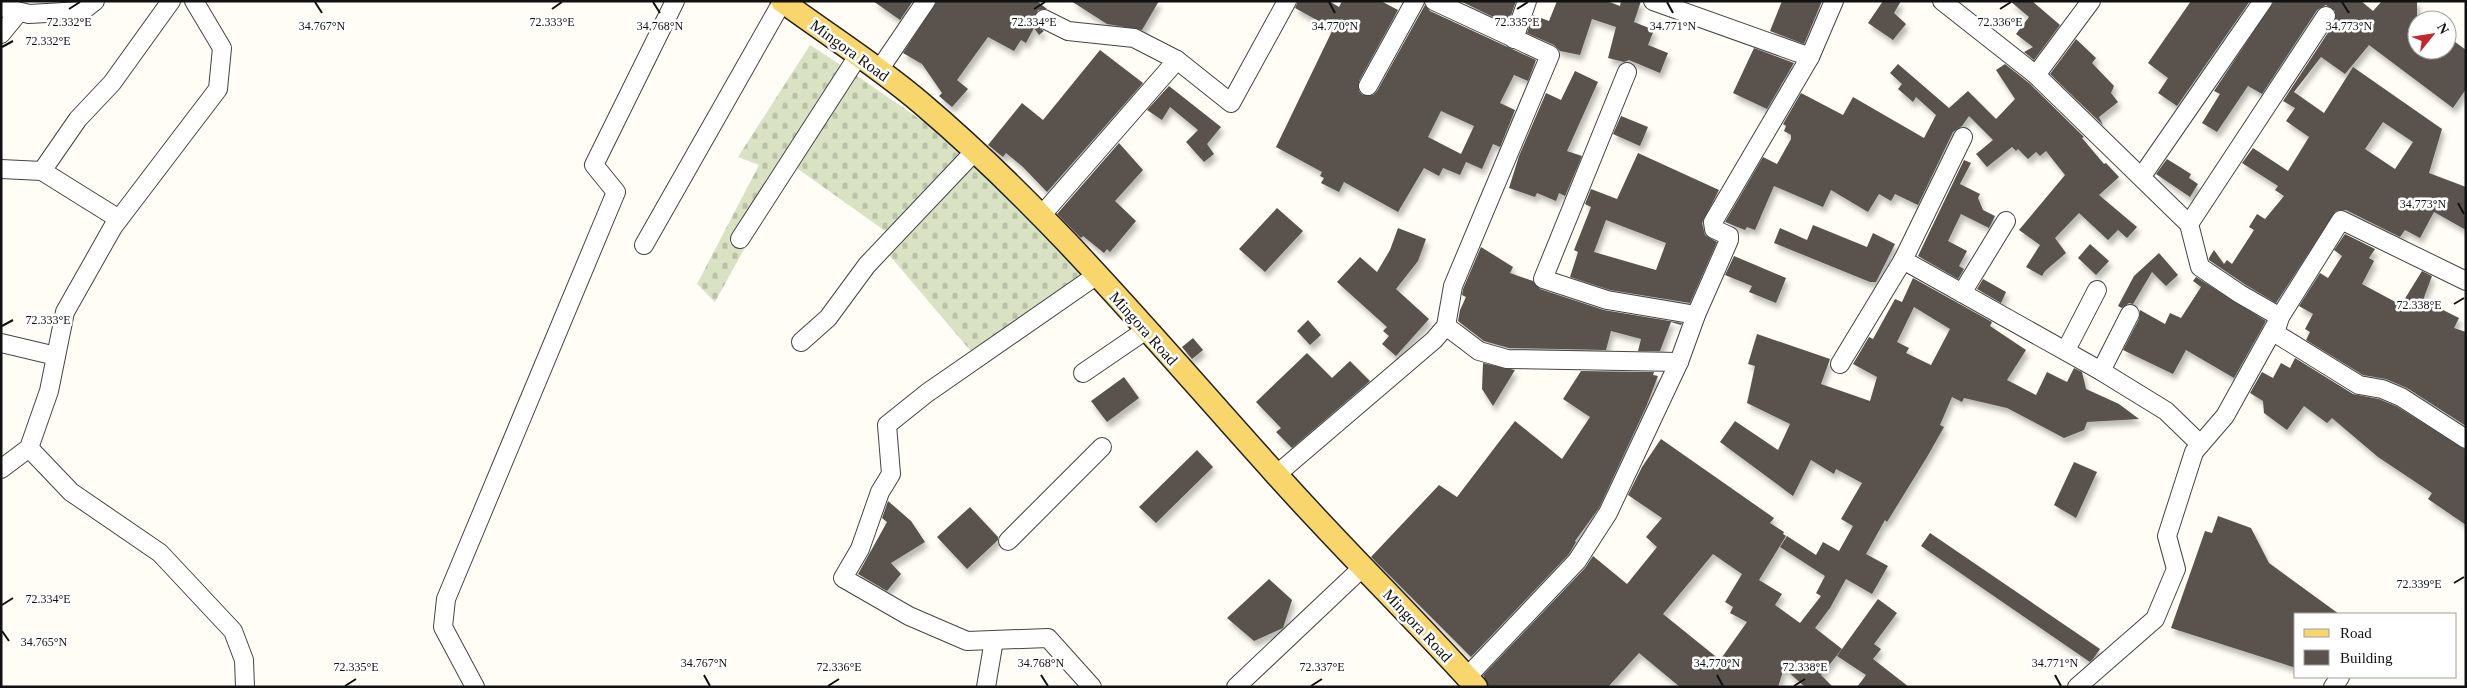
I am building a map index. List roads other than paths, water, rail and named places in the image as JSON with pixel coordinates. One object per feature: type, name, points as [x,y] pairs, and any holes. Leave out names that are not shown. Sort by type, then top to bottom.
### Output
[{"type":"main road","name":"Mingora Road","points":[[782,1],[920,101],[976,151],[1097,275],[1276,476],[1471,682]]},
{"type":"street","points":[[1,8],[30,14],[82,11],[95,1]]},
{"type":"street","points":[[42,171],[78,119],[112,83],[171,1]]},
{"type":"street","points":[[1,469],[29,448],[49,391],[65,312],[119,219],[218,89],[222,48],[194,1]]},
{"type":"street","points":[[475,687],[443,626],[446,599],[616,192],[594,165],[675,1]]},
{"type":"street","points":[[644,245],[782,1]]},
{"type":"street","points":[[879,70],[926,1]]},
{"type":"street","points":[[1044,19],[1068,31],[1134,38],[1177,60],[1231,103],[1286,1]]},
{"type":"street","points":[[1368,86],[1415,1]]},
{"type":"street","points":[[1276,476],[1434,340],[1446,326],[1453,286],[1550,55],[1434,1]]},
{"type":"street","points":[[1514,39],[1527,1]]},
{"type":"street","points":[[1653,1],[1810,57]]},
{"type":"street","points":[[1471,682],[1577,561],[1608,513],[1679,362],[1696,315],[1729,240],[1727,235],[1714,229],[1712,222],[1810,57],[1834,1]]},
{"type":"street","points":[[2036,75],[2092,1]]},
{"type":"street","points":[[2142,176],[2263,1]]},
{"type":"street","points":[[1952,4],[2036,75],[2142,176],[2189,224],[2200,267],[2240,294],[2280,317]]},
{"type":"street","points":[[1,34],[19,12]]},
{"type":"street","points":[[2189,224],[2326,16]]},
{"type":"street","points":[[740,239],[858,56]]},
{"type":"street","points":[[1040,217],[1177,60]]},
{"type":"street","points":[[1627,72],[1543,279],[1607,300],[1696,315]]},
{"type":"street","points":[[1840,364],[1903,260],[1963,137]]},
{"type":"street","points":[[800,342],[828,318],[867,265],[976,151]]},
{"type":"street","points":[[1,169],[42,171],[119,219]]},
{"type":"street","points":[[2076,687],[2155,619],[2176,568],[2167,536],[2194,452],[2199,443],[2225,416],[2280,317],[2340,220],[2466,281]]},
{"type":"street","points":[[1962,293],[2006,221]]},
{"type":"street","points":[[1903,260],[2066,350],[2166,411],[2199,443]]},
{"type":"street","points":[[1092,687],[1048,638],[967,641],[910,616],[843,578],[860,548],[880,492],[892,474],[887,425],[927,393],[1097,275]]},
{"type":"street","points":[[2066,350],[2097,290]]},
{"type":"street","points":[[2100,371],[2130,314]]},
{"type":"street","points":[[2280,317],[2275,333],[2359,385],[2382,389],[2401,397],[2466,439]]},
{"type":"street","points":[[1446,326],[1479,351],[1507,359],[1679,362]]},
{"type":"street","points":[[1083,373],[1146,330]]},
{"type":"street","points":[[1,342],[56,356]]},
{"type":"street","points":[[1008,541],[1102,447]]},
{"type":"street","points":[[29,448],[71,492],[160,553],[233,632],[244,660],[245,687]]},
{"type":"street","points":[[1236,687],[1364,567]]},
{"type":"street","points":[[986,687],[994,640]]}]
